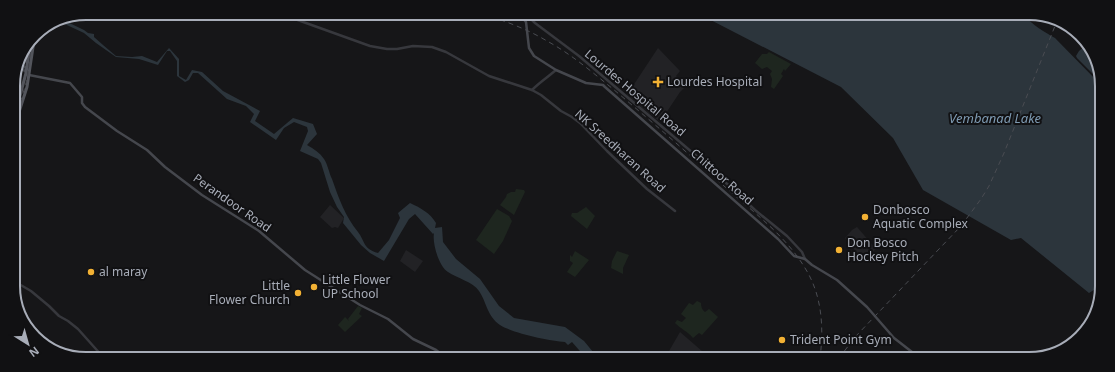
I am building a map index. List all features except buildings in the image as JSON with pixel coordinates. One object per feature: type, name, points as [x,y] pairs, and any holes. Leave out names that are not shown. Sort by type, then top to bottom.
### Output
[{"type":"main road","name":"Chittoor Road","points":[[524,20],[526,22],[527,40],[531,53],[556,70],[586,83],[603,85],[606,87],[778,239],[794,256],[805,259],[837,280],[867,307],[894,338],[911,352]]},
{"type":"main road","points":[[20,105],[32,49]]},
{"type":"main road","points":[[28,72],[29,53]]},
{"type":"main road","points":[[26,60],[29,57]]},
{"type":"main road","points":[[23,66],[28,72]]},
{"type":"main road","name":"Perandoor Road","points":[[28,72],[36,76],[70,83],[82,97],[83,105],[89,110],[117,131],[147,150],[165,167],[202,194],[259,231],[305,270],[360,305],[388,319],[413,339],[439,352]]},
{"type":"street","name":"NK Sreedharan Road","points":[[298,20],[370,46],[387,49],[413,46],[432,47],[446,52],[489,76],[532,90],[580,123],[641,183],[675,211]]},
{"type":"street","name":"Lourdes Hospital Road","points":[[533,20],[707,165],[755,210],[787,236],[802,252],[805,259]]},
{"type":"street","points":[[532,90],[556,70]]},
{"type":"street","points":[[20,285],[31,291],[50,306],[59,316],[78,329],[99,352]]},
{"type":"shaded area","name":"Lourdes Hospital","points":[[658,48],[680,71],[676,76],[685,87],[660,122],[627,95]]},
{"type":"shaded area","points":[[769,52],[791,64],[785,71],[784,69],[781,74],[783,76],[774,89],[771,87],[772,79],[770,74],[772,71],[767,67],[762,69],[755,63],[762,54],[767,54]]},
{"type":"shaded area","points":[[516,189],[524,190],[525,192],[514,215],[500,205],[507,194],[515,192]]},
{"type":"shaded area","points":[[330,205],[344,218],[338,228],[332,228],[320,217]]},
{"type":"shaded area","points":[[586,207],[595,216],[587,229],[571,216],[572,213],[577,213]]},
{"type":"shaded area","points":[[497,209],[509,216],[512,221],[503,241],[494,254],[476,240]]},
{"type":"shaded area","points":[[857,227],[876,249],[863,260],[845,238]]},
{"type":"shaded area","points":[[406,250],[423,261],[415,272],[400,261]]},
{"type":"shaded area","points":[[575,251],[589,260],[575,277],[567,272],[573,263],[570,261],[570,255],[572,257]]},
{"type":"shaded area","points":[[617,251],[629,255],[623,268],[623,274],[611,268],[612,261]]},
{"type":"shaded area","points":[[697,301],[701,303],[705,312],[709,309],[718,317],[702,335],[699,333],[693,338],[675,323],[677,320],[682,322],[686,318],[681,314],[689,303],[693,305]]},
{"type":"shaded area","points":[[358,306],[362,308],[359,314],[362,316],[345,332],[338,325],[345,317],[349,321],[348,319]]},
{"type":"shaded area","points":[[680,332],[703,352],[668,352]]},
{"type":"water","name":"Vembanad Lake","points":[[711,20],[1029,20],[1055,38],[1094,78],[1095,289],[1089,293],[1021,238],[1011,240],[923,190],[893,138],[841,87]]},
{"type":"water","points":[[69,23],[88,33],[94,34],[94,37],[116,56],[142,56],[157,62],[169,48],[179,59],[179,76],[186,80],[192,70],[202,72],[223,91],[260,111],[255,121],[274,134],[293,118],[313,124],[317,134],[307,145],[317,151],[327,164],[346,213],[367,247],[378,253],[389,240],[400,218],[398,213],[410,203],[431,216],[436,223],[435,228],[442,227],[443,242],[456,259],[480,279],[499,306],[514,318],[565,327],[584,341],[593,352],[581,352],[572,342],[568,345],[565,342],[522,334],[500,325],[492,318],[479,291],[469,283],[445,269],[437,254],[434,243],[434,233],[433,234],[415,214],[409,219],[384,261],[370,253],[361,245],[343,223],[344,217],[337,207],[330,192],[321,163],[318,159],[300,151],[308,131],[307,127],[294,122],[284,128],[276,140],[250,122],[254,114],[246,106],[227,99],[198,73],[193,73],[189,80],[185,82],[177,76],[177,61],[170,51],[167,51],[158,65],[139,59],[116,57],[84,33],[65,24]]},
{"type":"water","points":[[1082,48],[1088,57],[1094,75],[1077,58],[1076,56]]},
{"type":"railway","points":[[502,20],[532,33],[556,46],[581,64],[613,89],[697,161],[778,234],[797,256],[811,278],[815,289],[821,323],[822,335],[820,352]]},
{"type":"railway","points":[[844,352],[856,336],[961,226],[981,199],[989,186],[1004,153],[1055,26]]},
{"type":"railway","points":[[20,104],[28,76],[31,51]]},
{"type":"place","name":"Lourdes Hospital","points":[[658,82]]},
{"type":"place","name":"Donbosco Aquatic Complex","points":[[865,217]]},
{"type":"place","name":"Don Bosco Hockey Pitch","points":[[839,250]]},
{"type":"place","name":"al maray","points":[[91,272]]},
{"type":"place","name":"Little Flower UP School","points":[[314,287]]},
{"type":"place","name":"Little Flower Church","points":[[298,293]]},
{"type":"place","name":"Trident Point Gym","points":[[782,340]]}]
